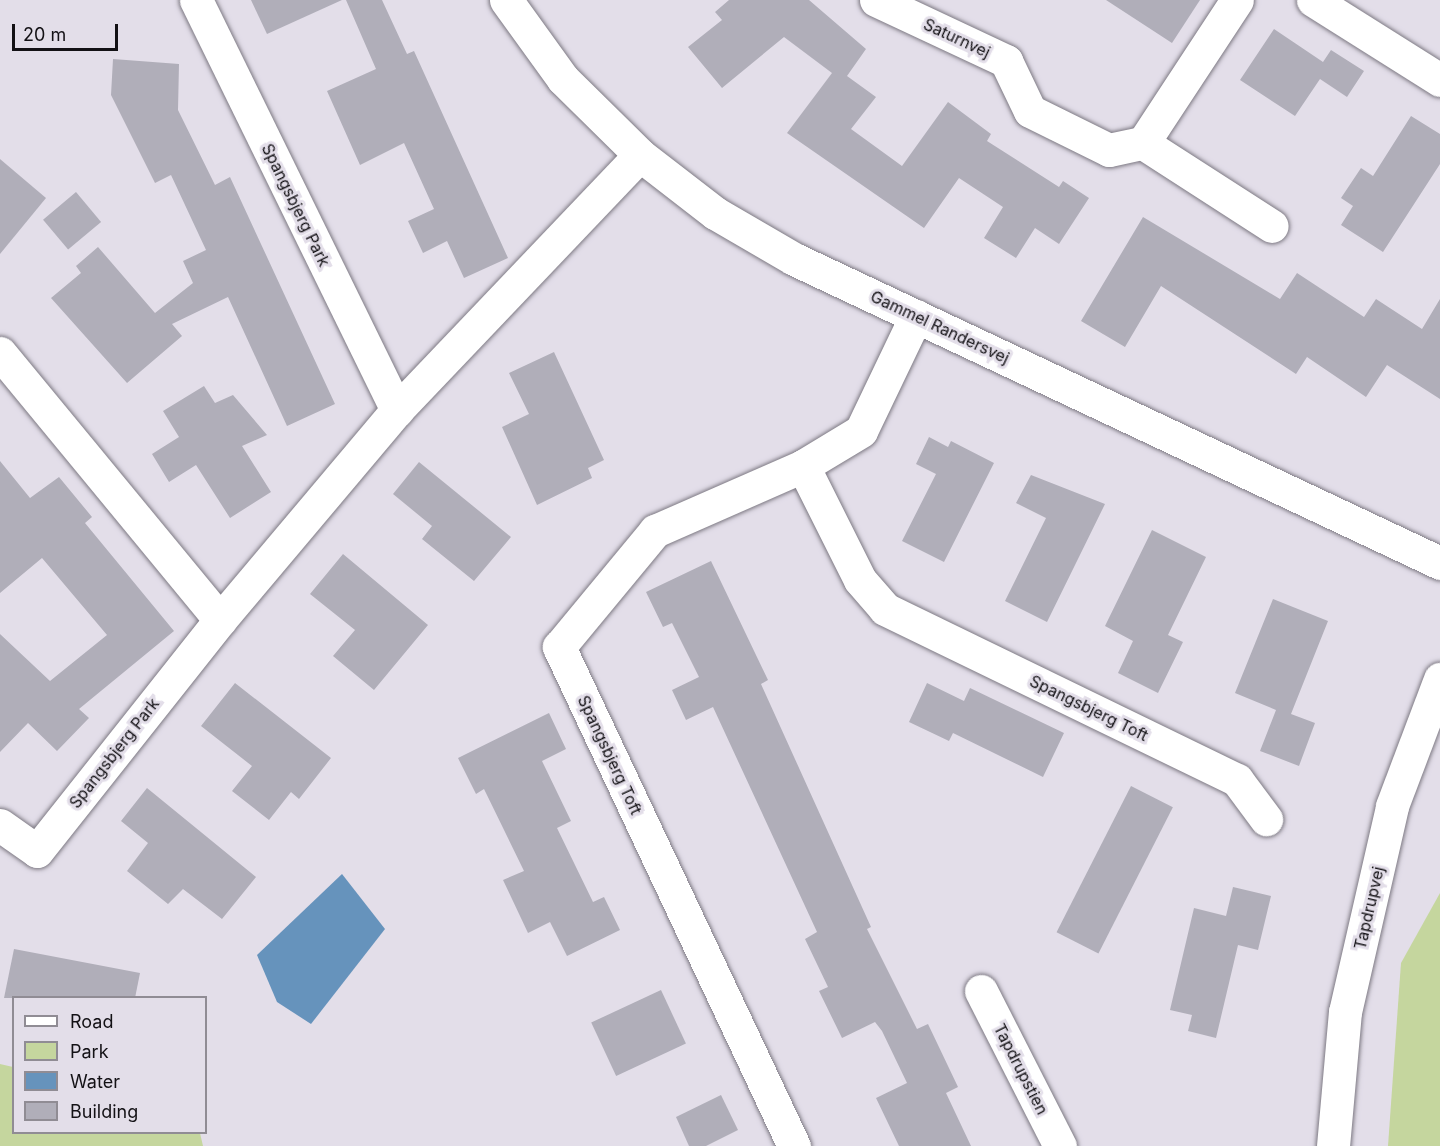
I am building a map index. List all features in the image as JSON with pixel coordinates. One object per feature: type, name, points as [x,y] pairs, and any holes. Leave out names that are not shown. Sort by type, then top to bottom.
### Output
[{"type":"street","name":"Spangsbjerg Park","points":[[196,0],[397,410]]},
{"type":"street","name":"Gammel Randersvej","points":[[506,0],[563,79],[640,155],[725,219],[794,259],[1440,563]]},
{"type":"street","name":"Saturnvej","points":[[876,0],[1006,61],[1030,111],[1108,150],[1143,143]]},
{"type":"street","points":[[1237,0],[1143,143],[1272,226]]},
{"type":"street","points":[[1313,0],[1440,80]]},
{"type":"street","name":"Spangsbjerg Park","points":[[0,825],[37,852],[220,620],[397,410],[640,155]]},
{"type":"street","name":"Spangsbjerg Toft","points":[[794,1146],[559,647],[655,531],[803,465],[861,431],[916,316]]},
{"type":"street","points":[[0,353],[220,620]]},
{"type":"street","name":"Spangsbjerg Toft","points":[[803,465],[860,580],[885,609],[1237,780],[1266,819]]},
{"type":"street","name":"Tapdrupvej","points":[[1333,1146],[1345,1012],[1389,817],[1440,679]]},
{"type":"street","name":"Tapdrupstien","points":[[981,991],[1060,1146]]},
{"type":"green space","points":[[1440,893],[1440,1146],[1388,1146],[1401,963]]},
{"type":"green space","points":[[0,1064],[12,1067],[12,1134],[200,1134],[203,1146],[0,1146]]},
{"type":"water","points":[[342,874],[385,929],[311,1024],[277,1002],[257,955]]},
{"type":"building","points":[[251,0],[342,0],[267,34]]},
{"type":"building","points":[[346,0],[382,0],[407,54],[414,51],[508,258],[464,278],[447,241],[423,253],[408,221],[434,209],[404,143],[360,165],[327,91],[376,69]]},
{"type":"building","points":[[729,0],[809,0],[866,49],[847,76],[876,97],[851,129],[902,166],[948,102],[991,134],[987,141],[1059,187],[1063,181],[1089,198],[1059,244],[1035,228],[1016,258],[984,238],[1003,207],[959,178],[924,228],[787,133],[832,73],[784,37],[722,88],[688,47],[722,20],[715,12]]},
{"type":"building","points":[[1106,0],[1200,0],[1172,43]]},
{"type":"building","points":[[1274,29],[1323,62],[1331,50],[1364,71],[1347,97],[1320,79],[1295,116],[1240,80]]},
{"type":"building","points":[[113,59],[179,64],[178,110],[215,185],[230,177],[335,404],[287,426],[228,297],[172,324],[182,336],[127,383],[51,298],[81,273],[76,266],[98,247],[155,313],[193,283],[183,261],[206,250],[171,175],[155,183],[111,95]]},
{"type":"building","points":[[1411,116],[1440,134],[1440,164],[1383,252],[1341,225],[1353,206],[1341,198],[1361,168],[1373,176]]},
{"type":"building","points":[[0,159],[46,198],[0,254]]},
{"type":"building","points":[[76,192],[101,222],[68,250],[43,220]]},
{"type":"building","points":[[1143,217],[1280,299],[1297,273],[1364,317],[1376,299],[1422,329],[1440,299],[1440,399],[1387,365],[1366,397],[1307,357],[1296,374],[1161,286],[1125,347],[1081,321]]},
{"type":"building","points":[[554,352],[604,460],[588,468],[592,478],[537,505],[502,427],[529,414],[509,373]]},
{"type":"building","points":[[204,386],[215,403],[233,395],[267,435],[242,446],[271,492],[230,518],[196,465],[169,482],[152,454],[179,437],[163,411]]},
{"type":"building","points":[[929,437],[948,447],[951,441],[994,463],[944,562],[902,541],[936,474],[916,464]]},
{"type":"building","points":[[0,461],[30,498],[59,477],[92,517],[85,523],[174,631],[79,709],[89,718],[57,751],[28,723],[0,752],[0,634],[50,681],[107,635],[42,558],[0,593]]},
{"type":"building","points":[[419,462],[511,537],[474,581],[422,539],[432,526],[393,494]]},
{"type":"building","points":[[1031,475],[1105,504],[1047,622],[1005,601],[1046,518],[1016,503]]},
{"type":"building","points":[[1152,530],[1206,557],[1168,635],[1183,642],[1158,693],[1118,673],[1133,641],[1105,626]]},
{"type":"building","points":[[343,554],[428,625],[374,690],[333,656],[355,630],[310,594]]},
{"type":"building","points":[[711,561],[768,680],[761,684],[871,927],[867,929],[917,1029],[928,1024],[958,1087],[946,1093],[971,1146],[899,1146],[876,1098],[907,1083],[882,1031],[875,1022],[842,1038],[819,991],[828,987],[805,939],[817,932],[713,707],[686,720],[672,690],[699,677],[672,623],[663,627],[646,592]]},
{"type":"building","points":[[1273,599],[1328,621],[1291,714],[1315,723],[1299,766],[1260,751],[1276,710],[1235,693]]},
{"type":"building","points":[[235,683],[331,758],[299,799],[291,792],[269,820],[232,791],[252,766],[201,726]]},
{"type":"building","points":[[927,683],[964,701],[970,688],[1064,733],[1043,777],[953,733],[949,741],[909,722]]},
{"type":"building","points":[[549,713],[566,749],[542,761],[571,821],[557,828],[593,902],[604,897],[620,930],[567,956],[550,922],[528,933],[503,880],[524,871],[484,789],[476,794],[458,758]]},
{"type":"building","points":[[1131,786],[1173,807],[1098,953],[1057,932]]},
{"type":"building","points":[[147,788],[256,877],[222,919],[183,889],[168,904],[127,871],[148,843],[121,821]]},
{"type":"building","points":[[1233,887],[1271,896],[1258,950],[1238,945],[1216,1038],[1188,1031],[1192,1015],[1170,1010],[1194,908],[1226,916]]},
{"type":"building","points":[[14,949],[140,973],[135,996],[12,996],[12,998],[4,998]]},
{"type":"building","points":[[661,990],[686,1043],[616,1076],[591,1023]]},
{"type":"building","points":[[721,1095],[738,1130],[706,1146],[689,1146],[676,1117]]}]
